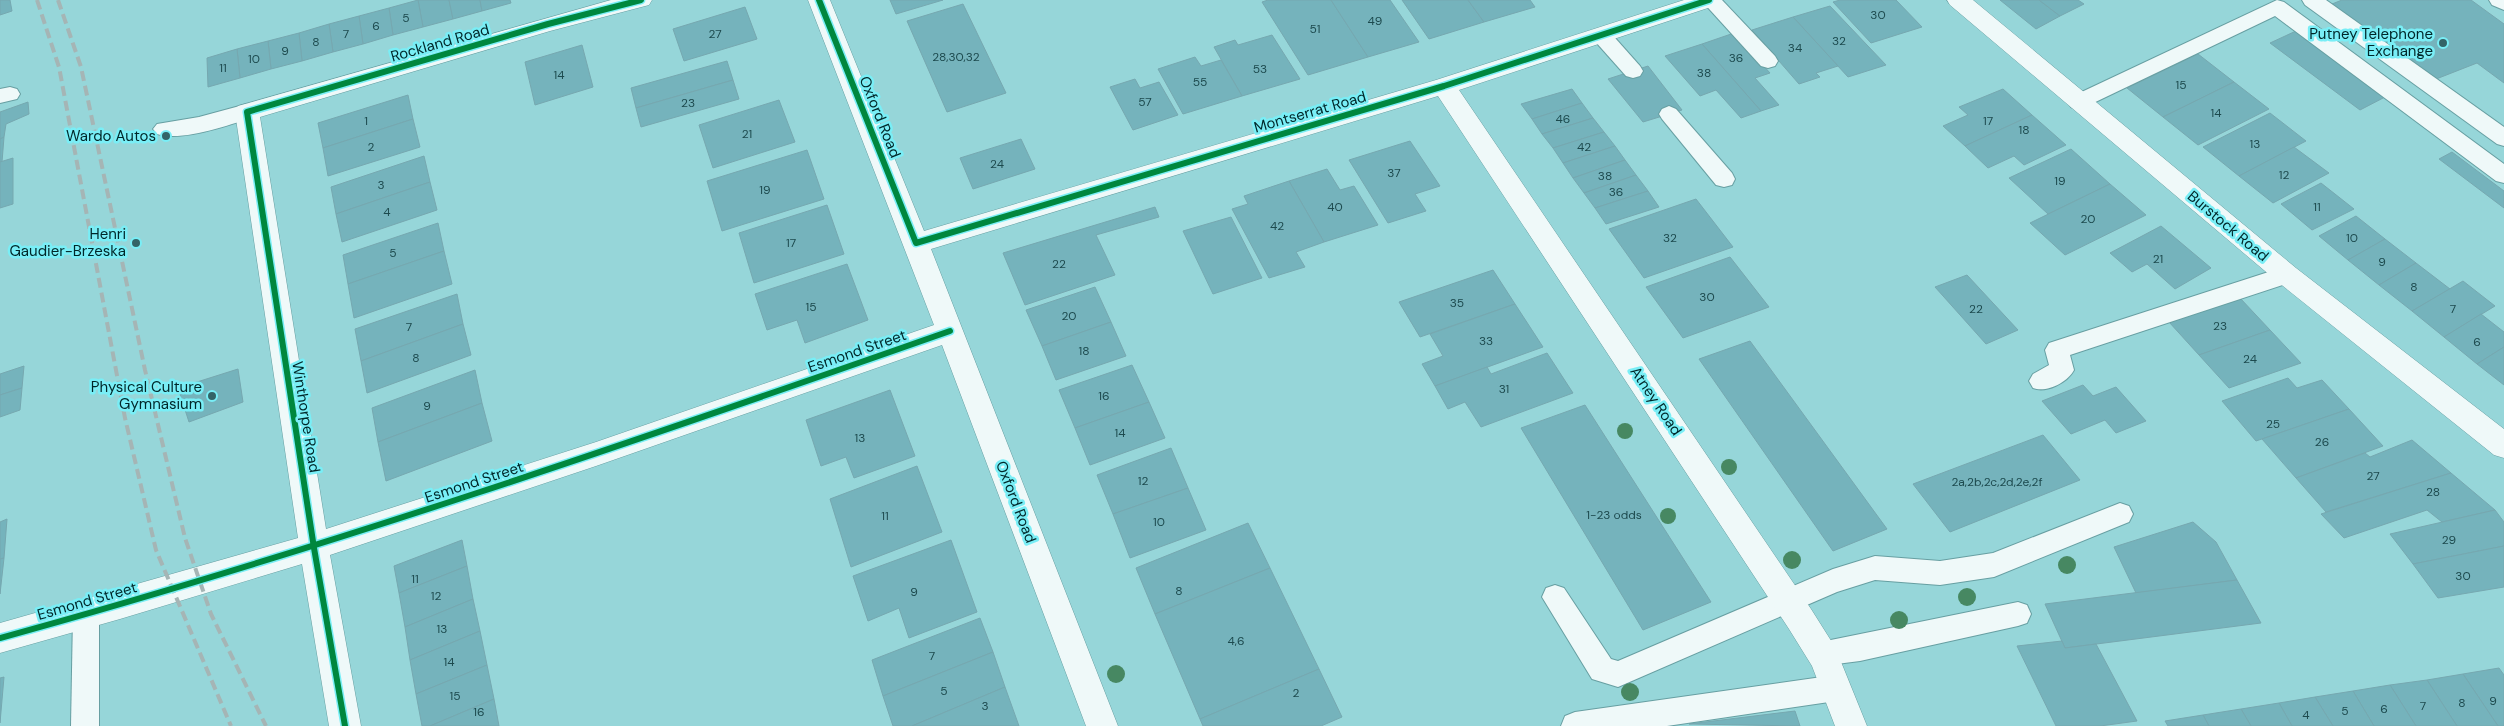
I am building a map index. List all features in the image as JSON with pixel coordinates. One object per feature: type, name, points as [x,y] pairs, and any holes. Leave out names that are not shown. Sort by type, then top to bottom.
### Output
[{"type":"street","name":"Rockland Road","points":[[247,112],[548,24],[641,0]]},
{"type":"street","name":"Oxford Road","points":[[819,0],[916,243],[1102,726]]},
{"type":"street","name":"Montserrat Road","points":[[916,243],[1444,86],[1710,0]]},
{"type":"street","name":"Burstock Road","points":[[1958,0],[2287,275],[2504,446]]},
{"type":"street","name":"Atney Road","points":[[1444,86],[1788,599],[1821,653],[1851,726]]},
{"type":"street","name":"Winthorpe Road","points":[[247,112],[314,548],[345,726]]},
{"type":"street","name":"Esmond Street","points":[[0,638],[86,615],[314,548],[578,461],[950,331]]},
{"type":"lane","points":[[1710,0],[1768,61]]},
{"type":"lane","points":[[2312,0],[2504,138]]},
{"type":"lane","points":[[2499,0],[2504,4]]},
{"type":"lane","points":[[2078,102],[2277,7],[2504,174]]},
{"type":"lane","points":[[1601,35],[1633,71]]},
{"type":"lane","points":[[164,129],[199,125],[247,112]]},
{"type":"lane","points":[[1669,114],[1724,179]]},
{"type":"lane","points":[[2041,381],[2062,370],[2057,350],[2287,275]]},
{"type":"lane","points":[[1555,597],[1602,670],[1618,674],[1833,580],[1875,568],[1940,573],[1994,565],[2120,514]]},
{"type":"lane","points":[[1821,653],[1860,648],[2018,614]]},
{"type":"lane","points":[[85,726],[86,615]]},
{"type":"lane","points":[[1575,726],[1836,688]]},
{"type":"building","points":[[0,0],[10,0],[12,11],[0,15]]},
{"type":"building","points":[[418,0],[449,0],[453,19],[423,27]]},
{"type":"building","points":[[418,0],[423,27],[393,35],[389,8]]},
{"type":"building","points":[[449,0],[480,0],[482,11],[453,19]]},
{"type":"building","points":[[480,0],[510,0],[511,3],[482,11]]},
{"type":"building","points":[[890,0],[943,0],[896,14]]},
{"type":"building","points":[[1268,0],[1331,0],[1368,57],[1308,75],[1262,2]]},
{"type":"building","points":[[1331,0],[1390,0],[1419,42],[1368,57]]},
{"type":"building","points":[[1402,0],[1468,0],[1484,22],[1429,39]]},
{"type":"building","points":[[1468,0],[1530,0],[1535,7],[1484,22]]},
{"type":"building","points":[[1840,0],[1896,0],[1922,27],[1871,43],[1833,2]]},
{"type":"building","points":[[2000,0],[2039,0],[2060,16],[2036,29]]},
{"type":"building","points":[[2039,0],[2078,0],[2084,4],[2060,16]]},
{"type":"building","name":"Putney Telephone Exchange","points":[[2342,0],[2471,0],[2504,24],[2504,83],[2477,63],[2431,81],[2332,4]]},
{"type":"building","points":[[963,4],[1006,93],[947,112],[907,21]]},
{"type":"building","points":[[1830,6],[1886,65],[1848,77],[1793,17]]},
{"type":"building","points":[[745,7],[757,39],[684,61],[673,29]]},
{"type":"building","points":[[389,8],[393,35],[363,44],[359,16]]},
{"type":"building","points":[[359,16],[363,44],[333,52],[329,24]]},
{"type":"building","points":[[1793,17],[1838,66],[1816,73],[1820,77],[1799,84],[1752,30]]},
{"type":"building","points":[[329,24],[333,52],[302,61],[299,33]]},
{"type":"building","points":[[2296,31],[2385,97],[2360,110],[2270,43]]},
{"type":"building","points":[[299,33],[302,61],[271,69],[268,41]]},
{"type":"building","points":[[1734,33],[1770,73],[1755,78],[1779,105],[1761,111],[1702,44]]},
{"type":"building","points":[[1272,35],[1300,79],[1242,96],[1214,47],[1235,40],[1238,45]]},
{"type":"building","points":[[268,41],[271,69],[240,78],[237,49]]},
{"type":"building","points":[[1702,44],[1761,111],[1741,118],[1716,90],[1700,96],[1665,56]]},
{"type":"building","points":[[582,45],[593,87],[535,105],[525,62]]},
{"type":"building","points":[[237,49],[240,78],[208,87],[207,58]]},
{"type":"building","points":[[2198,54],[2234,82],[2163,117],[2127,88]]},
{"type":"building","points":[[1195,57],[1201,66],[1221,60],[1242,96],[1183,114],[1158,69]]},
{"type":"building","points":[[727,61],[733,80],[636,108],[631,88]]},
{"type":"building","points":[[1648,66],[1682,110],[1643,122],[1608,79]]},
{"type":"building","points":[[1135,79],[1140,88],[1159,82],[1178,115],[1133,130],[1110,87]]},
{"type":"building","points":[[733,80],[739,99],[641,127],[636,108]]},
{"type":"building","points":[[2234,82],[2269,109],[2198,145],[2163,117]]},
{"type":"building","points":[[1572,89],[1582,103],[1532,119],[1521,104]]},
{"type":"building","points":[[2003,89],[2032,115],[1965,146],[1943,126],[1968,115],[1959,107]]},
{"type":"building","points":[[408,95],[413,119],[323,148],[318,123]]},
{"type":"building","points":[[779,100],[795,142],[713,168],[699,125]]},
{"type":"building","points":[[28,102],[29,114],[6,124],[4,137],[0,139],[0,112]]},
{"type":"building","points":[[1582,103],[1593,118],[1542,134],[1532,119]]},
{"type":"building","points":[[2270,113],[2306,141],[2239,176],[2203,147]]},
{"type":"building","points":[[2032,115],[2066,145],[2024,165],[2014,156],[1988,168],[1965,146]]},
{"type":"building","points":[[1593,118],[1604,132],[1553,148],[1542,134]]},
{"type":"building","points":[[413,119],[420,147],[328,176],[323,148]]},
{"type":"building","points":[[1604,132],[1615,146],[1563,163],[1553,148]]},
{"type":"building","points":[[4,137],[2,162],[0,162],[0,139]]},
{"type":"building","points":[[1021,139],[1035,169],[973,189],[960,158]]},
{"type":"building","points":[[1410,141],[1440,186],[1415,194],[1426,211],[1388,223],[1349,160]]},
{"type":"building","points":[[1615,146],[1625,160],[1573,178],[1563,163]]},
{"type":"building","points":[[2294,147],[2329,173],[2273,203],[2239,176]]},
{"type":"building","points":[[2071,149],[2110,184],[2048,214],[2009,178]]},
{"type":"building","points":[[807,150],[824,199],[722,231],[707,181]]},
{"type":"building","points":[[2452,152],[2504,191],[2504,208],[2439,159]]},
{"type":"building","points":[[424,156],[430,182],[336,214],[331,187]]},
{"type":"building","points":[[13,158],[13,204],[0,208],[0,162]]},
{"type":"building","points":[[1625,160],[1636,175],[1584,193],[1573,178]]},
{"type":"building","points":[[1327,169],[1340,190],[1354,186],[1378,225],[1324,242],[1289,181]]},
{"type":"building","points":[[1636,175],[1648,191],[1595,208],[1584,193]]},
{"type":"building","points":[[1289,181],[1324,242],[1296,252],[1305,267],[1269,278],[1232,209],[1248,204],[1244,196]]},
{"type":"building","points":[[430,182],[437,210],[342,242],[336,214]]},
{"type":"building","points":[[2321,183],[2354,209],[2312,230],[2281,204]]},
{"type":"building","points":[[2110,184],[2146,215],[2065,255],[2030,223]]},
{"type":"building","points":[[1648,191],[1659,207],[1606,224],[1595,208]]},
{"type":"building","points":[[1696,199],[1733,247],[1644,278],[1609,229]]},
{"type":"building","points":[[827,205],[844,254],[754,283],[739,233]]},
{"type":"building","points":[[1155,207],[1159,217],[1096,235],[1115,275],[1025,305],[1003,253]]},
{"type":"building","points":[[2356,216],[2385,239],[2348,260],[2319,236]]},
{"type":"building","points":[[1231,217],[1262,278],[1213,294],[1183,231]]},
{"type":"building","points":[[438,223],[444,251],[348,284],[343,255]]},
{"type":"building","points":[[2161,226],[2211,268],[2175,289],[2147,264],[2132,272],[2110,253]]},
{"type":"building","points":[[2385,239],[2416,263],[2379,285],[2348,260]]},
{"type":"building","points":[[444,251],[452,284],[354,318],[348,284]]},
{"type":"building","points":[[1730,257],[1769,307],[1683,338],[1646,287]]},
{"type":"building","points":[[2416,263],[2450,289],[2412,311],[2379,285]]},
{"type":"building","points":[[847,264],[868,320],[805,343],[797,320],[767,330],[755,294]]},
{"type":"building","points":[[1493,270],[1515,304],[1420,337],[1399,302]]},
{"type":"building","points":[[1967,275],[2018,330],[1986,344],[1935,287]]},
{"type":"building","points":[[2463,281],[2495,306],[2444,337],[2412,311]]},
{"type":"building","points":[[1095,287],[1111,322],[1042,346],[1026,310]]},
{"type":"building","points":[[457,294],[463,324],[361,361],[355,329]]},
{"type":"building","points":[[2240,298],[2270,330],[2199,355],[2169,322]]},
{"type":"building","points":[[1515,304],[1543,347],[1435,386],[1422,364],[1443,356],[1430,334]]},
{"type":"building","points":[[2481,314],[2504,332],[2504,347],[2477,364],[2444,337]]},
{"type":"building","points":[[1111,322],[1126,356],[1056,380],[1042,346]]},
{"type":"building","points":[[463,324],[471,355],[367,393],[361,361]]},
{"type":"building","points":[[2270,330],[2301,363],[2229,388],[2199,355]]},
{"type":"building","points":[[1750,341],[1887,529],[1833,551],[1699,359]]},
{"type":"building","points":[[2504,347],[2504,385],[2477,364]]},
{"type":"building","points":[[1547,353],[1573,393],[1481,427],[1465,402],[1448,409],[1435,386],[1487,367],[1491,374]]},
{"type":"building","points":[[1132,365],[1149,402],[1075,428],[1059,390]]},
{"type":"building","points":[[24,366],[22,388],[0,395],[0,374]]},
{"type":"building","name":"Physical Culture Gymnasium","points":[[238,369],[243,402],[189,422],[178,388]]},
{"type":"building","points":[[475,370],[482,403],[378,442],[372,408]]},
{"type":"building","points":[[2288,378],[2297,388],[2322,380],[2349,409],[2256,441],[2222,401]]},
{"type":"building","points":[[2083,385],[2093,396],[2116,387],[2146,421],[2116,433],[2105,420],[2071,434],[2042,401]]},
{"type":"building","points":[[22,388],[20,410],[0,417],[0,395]]},
{"type":"building","points":[[890,390],[915,456],[854,478],[846,457],[821,466],[806,420]]},
{"type":"building","points":[[1149,402],[1165,438],[1090,465],[1075,428]]},
{"type":"building","points":[[482,403],[492,441],[386,481],[378,442]]},
{"type":"building","points":[[1585,405],[1711,602],[1643,630],[1521,428]]},
{"type":"building","points":[[2349,409],[2383,446],[2296,478],[2262,439]]},
{"type":"building","points":[[2043,435],[2080,480],[1950,532],[1913,484]]},
{"type":"building","points":[[2412,440],[2451,473],[2326,512],[2296,478],[2365,453],[2370,457]]},
{"type":"building","points":[[1171,448],[1188,488],[1113,514],[1097,475]]},
{"type":"building","points":[[917,466],[942,532],[851,567],[830,499]]},
{"type":"building","points":[[2451,473],[2495,510],[2442,522],[2427,510],[2344,538],[2321,514]]},
{"type":"building","points":[[1188,488],[1206,530],[1130,558],[1113,514]]},
{"type":"building","points":[[2495,510],[2504,522],[2504,546],[2413,564],[2390,534]]},
{"type":"building","points":[[7,519],[4,558],[0,559],[0,522]]},
{"type":"building","points":[[2193,522],[2216,542],[2237,580],[2136,593],[2114,547]]},
{"type":"building","points":[[1248,523],[1270,568],[1155,614],[1136,568]]},
{"type":"building","points":[[462,540],[467,566],[399,593],[394,566]]},
{"type":"building","points":[[951,540],[977,612],[909,638],[899,608],[868,621],[853,576]]},
{"type":"building","points":[[2504,546],[2504,587],[2438,598],[2413,564]]},
{"type":"building","points":[[4,558],[0,594],[0,559]]},
{"type":"building","points":[[467,566],[473,599],[405,627],[399,593]]},
{"type":"building","points":[[1270,568],[1319,669],[1200,719],[1155,614]]},
{"type":"building","points":[[2237,580],[2261,623],[2065,648],[2045,604]]},
{"type":"building","points":[[473,599],[480,631],[410,660],[405,627]]},
{"type":"building","points":[[980,618],[993,652],[883,696],[872,660]]},
{"type":"building","points":[[480,631],[487,665],[416,694],[410,660]]},
{"type":"building","points":[[2062,641],[2065,648],[2096,644],[2137,721],[2100,726],[2056,726],[2017,646]]},
{"type":"building","points":[[993,652],[1005,687],[912,726],[893,726],[883,696]]},
{"type":"building","points":[[487,665],[494,699],[430,726],[422,726],[416,694]]},
{"type":"building","points":[[2499,668],[2504,675],[2504,726],[2498,726],[2463,674]]},
{"type":"building","points":[[1319,669],[1342,717],[1321,726],[1203,726],[1200,719]]},
{"type":"building","points":[[2463,674],[2498,726],[2457,726],[2427,680]]},
{"type":"building","points":[[4,677],[0,723],[0,678]]},
{"type":"building","points":[[2427,680],[2457,726],[2416,726],[2390,685]]},
{"type":"building","points":[[2390,685],[2416,726],[2374,726],[2353,691]]},
{"type":"building","points":[[1005,687],[1019,726],[912,726]]},
{"type":"building","points":[[2353,691],[2374,726],[2333,726],[2315,697]]},
{"type":"building","points":[[2315,697],[2333,726],[2292,726],[2279,703]]},
{"type":"building","points":[[494,699],[499,726],[430,726]]},
{"type":"building","points":[[2279,703],[2292,726],[2251,726],[2241,709]]},
{"type":"building","points":[[2241,709],[2251,726],[2209,726],[2203,715]]},
{"type":"building","points":[[1795,711],[1800,726],[1689,724]]},
{"type":"building","points":[[2203,715],[2209,726],[2168,726],[2165,721]]},
{"type":"railway","points":[[37,0],[59,67],[125,418],[156,550],[231,726]]},
{"type":"railway","points":[[58,0],[81,67],[145,370],[185,538],[211,614],[266,726]]},
{"type":"cycle path","points":[[345,726],[314,548],[247,112],[548,24],[641,0]]},
{"type":"cycle path","points":[[819,0],[916,243],[1444,86],[1709,0]]},
{"type":"cycle path","points":[[0,638],[240,570],[359,533],[596,454],[950,331]]},
{"type":"place","name":"Putney Telephone Exchange","points":[[2443,43]]},
{"type":"place","name":"Wardo Autos","points":[[166,136]]},
{"type":"place","name":"Henri Gaudier-Brzeska","points":[[136,243]]},
{"type":"place","name":"Physical Culture Gymnasium","points":[[212,396]]}]
